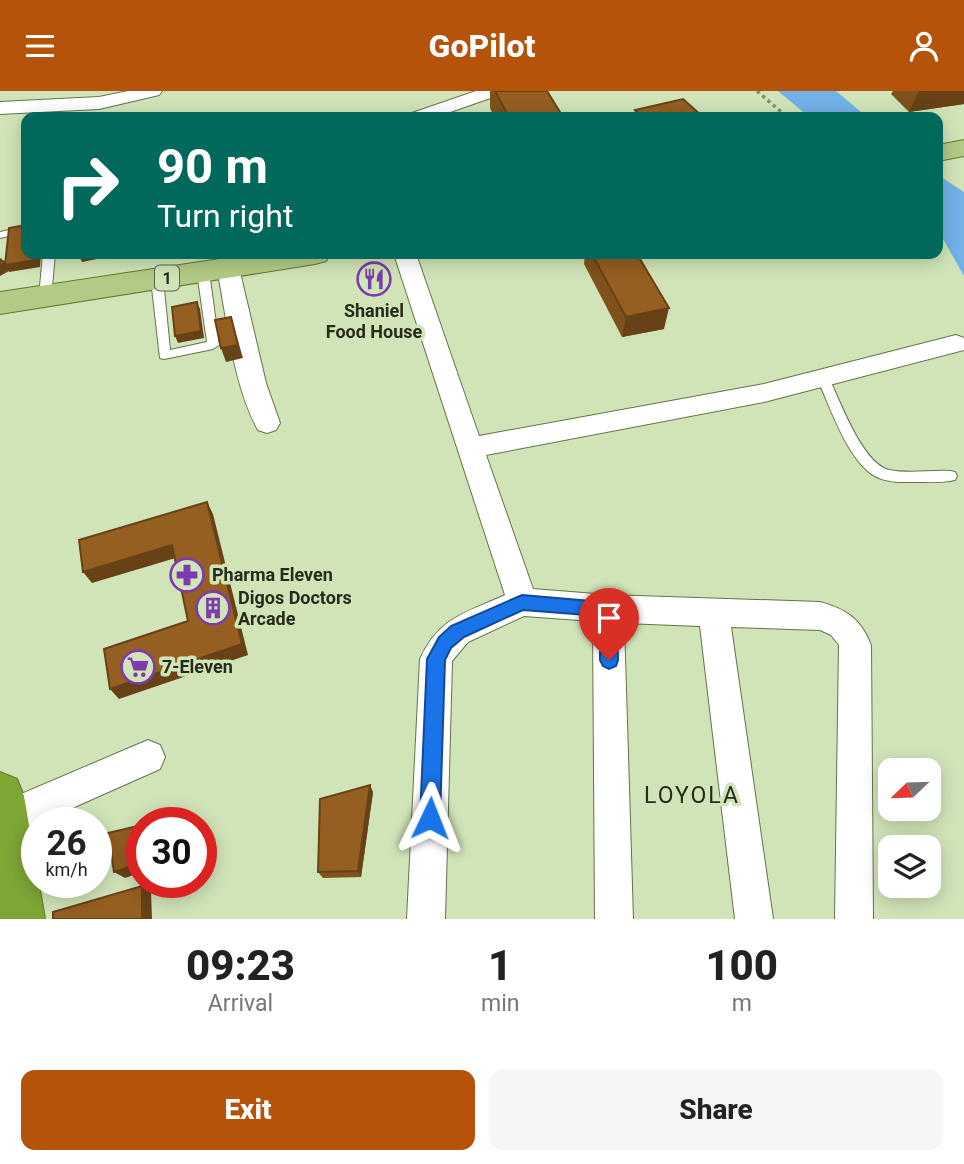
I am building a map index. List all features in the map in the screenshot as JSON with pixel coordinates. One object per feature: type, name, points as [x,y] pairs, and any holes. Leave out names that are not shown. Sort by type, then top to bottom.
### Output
[{"type":"highway","points":[[2,808],[19,919]]},
{"type":"main road","points":[[945,147],[964,132]]},
{"type":"main road","name":"1","points":[[0,286],[47,276],[262,259]]},
{"type":"main road","name":"1","points":[[0,303],[47,276],[157,279],[208,264]]},
{"type":"street","points":[[0,108],[99,103],[153,91]]},
{"type":"street","points":[[433,112],[492,91]]},
{"type":"street","points":[[407,259],[522,602]]},
{"type":"street","points":[[208,264],[267,422]]},
{"type":"street","points":[[470,448],[764,393],[956,344]]},
{"type":"street","points":[[426,919],[436,659],[445,643],[457,632],[522,602],[608,609],[820,616],[842,625],[853,639],[854,919]]},
{"type":"street","points":[[608,609],[614,919]]},
{"type":"street","points":[[714,613],[754,919]]},
{"type":"street","points":[[2,808],[148,757]]},
{"type":"lane","points":[[0,235],[21,230]]},
{"type":"lane","points":[[157,279],[164,355],[213,345],[208,264]]},
{"type":"lane","points":[[823,378],[862,455],[875,470],[894,475],[950,476]]},
{"type":"path","points":[[757,91],[781,112]]},
{"type":"water","points":[[778,91],[836,91],[861,112],[803,112]]},
{"type":"water","points":[[943,178],[964,192],[964,276],[943,239]]},
{"type":"building","points":[[495,91],[547,91],[560,112],[506,112]]},
{"type":"building","points":[[683,99],[697,112],[637,112],[635,110]]},
{"type":"building","points":[[21,226],[21,259],[36,260],[5,265],[9,228]]},
{"type":"building","points":[[595,259],[640,259],[669,308],[626,317]]},
{"type":"building","points":[[197,302],[201,331],[175,336],[172,307]]},
{"type":"building","points":[[231,317],[238,345],[221,348],[215,320]]},
{"type":"building","name":"Digos Doctors Arcade","points":[[207,502],[242,644],[110,689],[104,649],[188,621],[172,545],[83,572],[79,540]]},
{"type":"building","points":[[370,785],[358,871],[318,872],[320,799]]},
{"type":"building","points":[[126,829],[126,868],[114,872],[112,859],[112,832]]},
{"type":"building","points":[[126,891],[126,898],[142,898],[142,919],[53,919],[53,912],[101,898],[112,898],[112,895]]},
{"type":"place","name":"Shaniel Food House","points":[[374,279]]},
{"type":"place","name":"Pharma Eleven","points":[[187,575]]},
{"type":"place","name":"Digos Doctors Arcade","points":[[213,608]]},
{"type":"place","name":"7-Eleven","points":[[138,667]]},
{"type":"district","name":"LOYOLA","points":[[692,795]]},
{"type":"route","points":[[430,818],[436,659],[445,643],[457,632],[522,602],[608,609],[609,660]]}]
